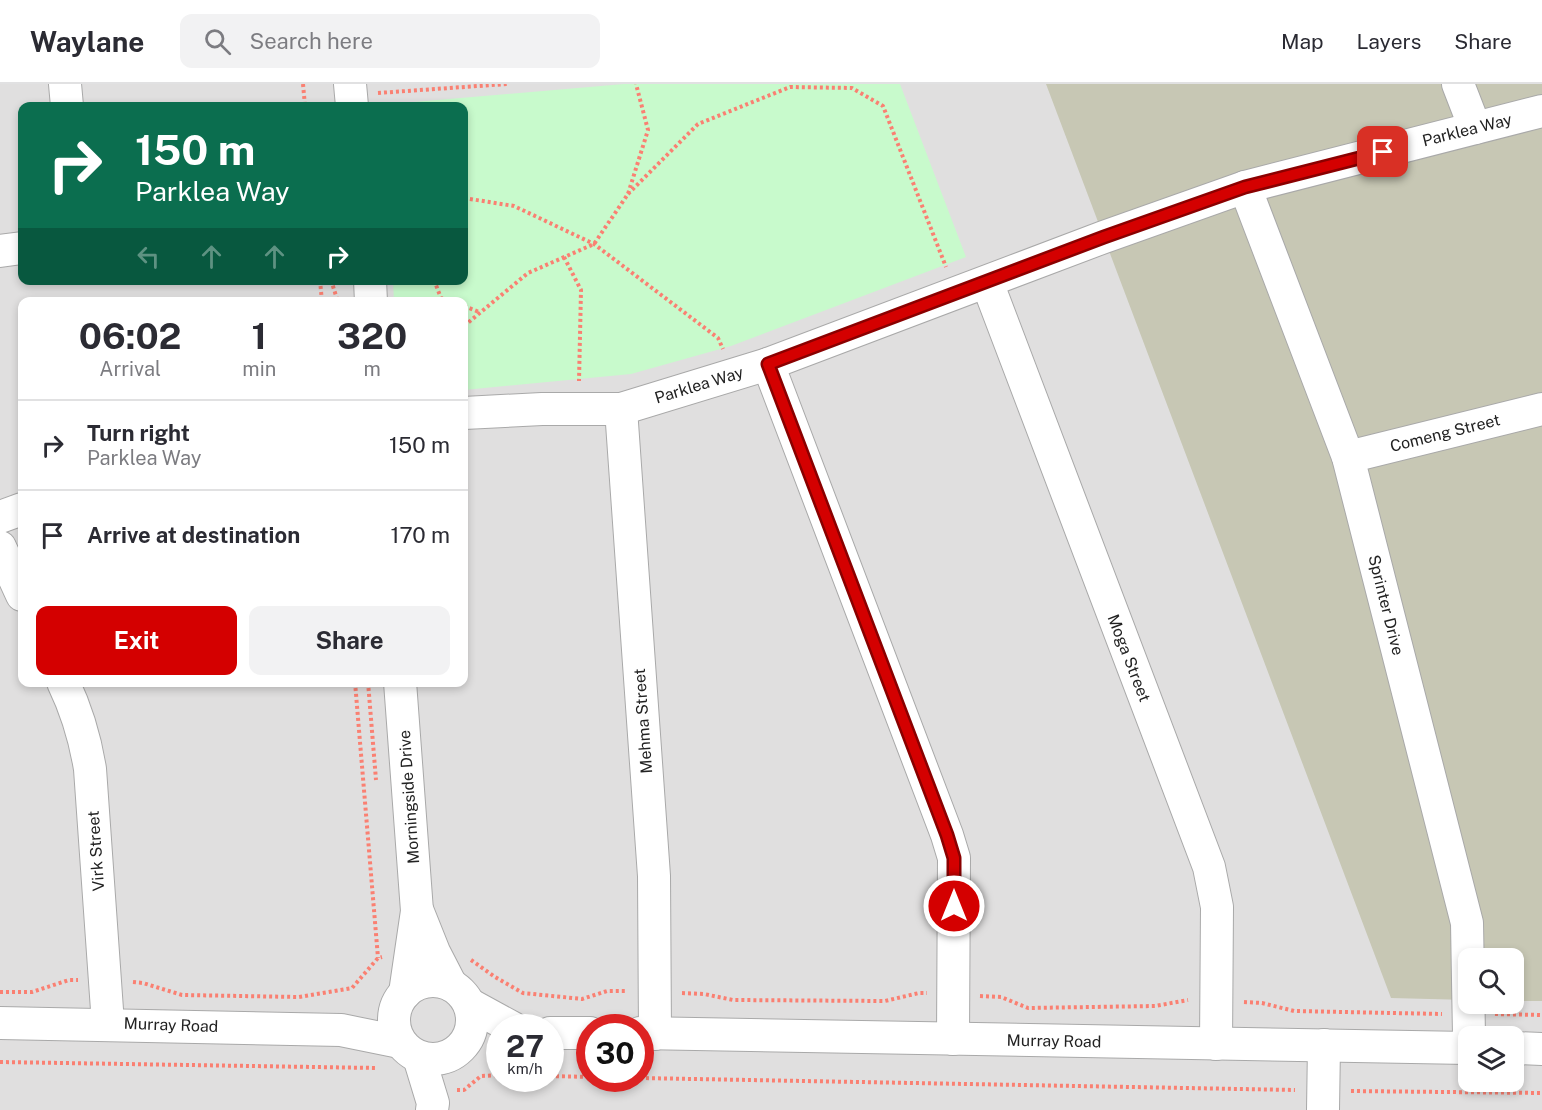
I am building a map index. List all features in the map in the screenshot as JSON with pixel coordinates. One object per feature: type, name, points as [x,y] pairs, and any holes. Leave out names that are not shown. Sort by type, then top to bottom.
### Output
[{"type":"street","points":[[65,84],[67,102]]},
{"type":"street","points":[[1458,84],[1475,128]]},
{"type":"street","name":"Parklea Way","points":[[468,413],[621,409],[768,364],[1104,237],[1245,187],[1542,111]]},
{"type":"street","name":"Sprinter Drive","points":[[1245,187],[1348,457],[1467,923],[1468,1025]]},
{"type":"street","points":[[0,250],[18,248]]},
{"type":"street","name":"Moga Street","points":[[987,282],[1209,867],[1217,907],[1216,1044]]},
{"type":"street","points":[[768,364],[954,858],[953,1039]]},
{"type":"street","name":"Mehma Street","points":[[621,409],[654,876],[654,991],[651,1014]]},
{"type":"street","name":"Comeng Street","points":[[1348,457],[1542,409]]},
{"type":"street","points":[[0,517],[18,510]]},
{"type":"street","points":[[0,547],[18,586]]},
{"type":"street","name":"Virk Street","points":[[65,687],[76,710],[86,743],[90,770],[108,1024]]},
{"type":"street","name":"Morningside Drive","points":[[400,687],[422,953],[401,1000]]},
{"type":"street","name":"Morningside Drive","points":[[422,953],[460,995]]},
{"type":"street","points":[[434,1100],[402,1056],[394,1018],[401,1000],[411,987],[435,980],[491,1014]]},
{"type":"street","points":[[434,1100],[440,1080],[470,1033],[472,1021],[460,995]]},
{"type":"street","name":"Murray Road","points":[[341,1030],[401,1000]]},
{"type":"street","name":"Murray Road","points":[[0,1023],[341,1030],[402,1056]]},
{"type":"street","name":"Murray Road","points":[[654,1034],[1458,1048]]},
{"type":"street","points":[[402,1056],[437,1058],[459,1048],[486,1041]]},
{"type":"street","points":[[1323,1100],[1324,1045]]},
{"type":"street","points":[[1524,1048],[1542,1049]]},
{"type":"path","points":[[303,84],[305,102]]},
{"type":"path","points":[[351,95],[507,84]]},
{"type":"path","points":[[628,194],[648,130],[636,84]]},
{"type":"path","points":[[468,322],[528,273],[594,244],[628,194],[698,124],[790,87],[852,88],[883,106],[957,293]]},
{"type":"path","points":[[468,199],[514,206],[594,244],[718,338],[733,375]]},
{"type":"path","points":[[564,257],[581,290],[579,409]]},
{"type":"path","points":[[468,308],[480,312]]},
{"type":"path","points":[[355,687],[378,958]]},
{"type":"path","points":[[0,992],[32,992],[69,980],[106,980],[143,983],[182,995],[299,997],[352,988],[378,958],[463,949],[471,960],[523,993],[582,999],[607,991],[704,994],[733,1000],[861,1001],[885,1001],[919,993],[1001,997],[1028,1008],[1155,1006],[1183,999],[1262,1003],[1294,1011],[1468,1025],[1542,1015]]},
{"type":"path","points":[[0,1062],[402,1056]]},
{"type":"path","points":[[434,1100],[464,1090],[481,1076],[486,1076]]},
{"type":"path","points":[[654,1078],[1323,1100],[1542,1093]]},
{"type":"shaded area","points":[[0,84],[1542,84],[1542,1110],[0,1110]]},
{"type":"shaded area","points":[[1046,84],[1542,84],[1542,1001],[1524,1001],[1524,948],[1458,948],[1458,1000],[1391,998]]},
{"type":"green space","points":[[624,84],[900,84],[966,257],[731,346],[631,374],[468,390],[468,297],[394,297],[393,285],[468,285],[468,102],[414,102]]},
{"type":"route","points":[[954,906],[954,858],[947,835],[768,364],[1104,237],[1245,187],[1383,152]]}]
